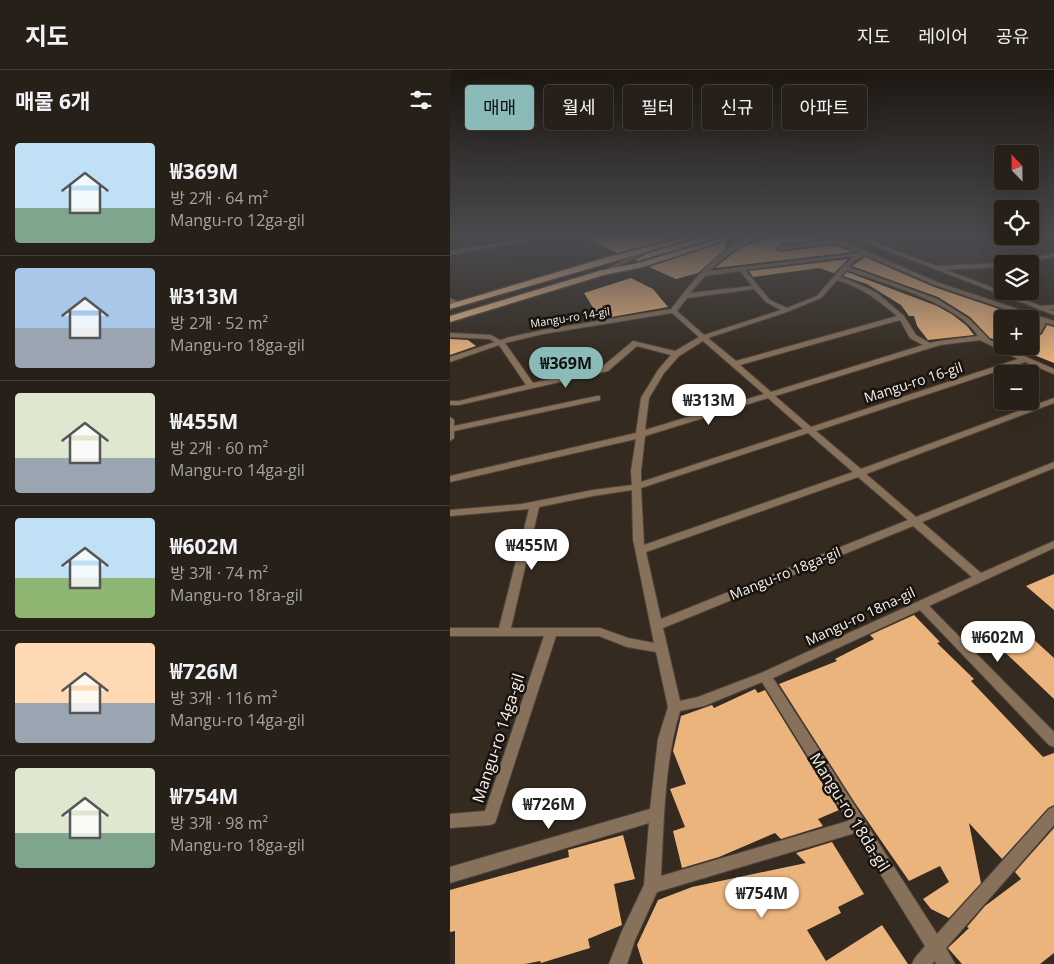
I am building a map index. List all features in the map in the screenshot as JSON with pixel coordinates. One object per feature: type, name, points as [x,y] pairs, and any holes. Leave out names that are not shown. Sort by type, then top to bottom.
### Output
[{"type":"main road","points":[[454,306],[538,281]]},
{"type":"main road","points":[[450,319],[576,281]]},
{"type":"street","points":[[697,281],[673,312],[980,578]]},
{"type":"street","points":[[750,281],[768,301],[787,310]]},
{"type":"street","points":[[618,964],[628,937],[652,886],[665,739],[675,707],[640,550],[636,471],[645,398],[661,372],[676,354],[704,337],[787,310],[819,297],[834,281]]},
{"type":"street","points":[[845,281],[874,294],[902,317],[913,336],[928,346]]},
{"type":"street","points":[[881,281],[935,300],[967,320],[982,338]]},
{"type":"street","points":[[930,281],[1054,324]]},
{"type":"street","points":[[969,281],[1054,313]]},
{"type":"street","points":[[684,296],[755,286]]},
{"type":"street","points":[[450,300],[454,306]]},
{"type":"street","points":[[1040,308],[1054,307]]},
{"type":"street","name":"Mangu-ro 14-gil","points":[[450,360],[501,342],[543,332],[673,312]]},
{"type":"street","points":[[735,364],[902,317]]},
{"type":"street","points":[[1039,331],[1044,320]]},
{"type":"street","points":[[450,334],[491,337],[501,342],[531,386]]},
{"type":"street","points":[[450,479],[640,436],[939,342],[982,338],[1054,372]]},
{"type":"street","points":[[450,403],[459,403],[605,369],[636,343],[676,354]]},
{"type":"street","name":"Mangu-ro 16-gil","points":[[810,431],[1022,357]]},
{"type":"street","points":[[450,429],[597,398]]},
{"type":"street","points":[[640,550],[859,473],[1054,400]]},
{"type":"street","points":[[450,514],[535,504],[636,487],[810,431]]},
{"type":"street","points":[[914,521],[1054,465]]},
{"type":"street","points":[[504,632],[535,504]]},
{"type":"street","name":"Mangu-ro 18ga-gil","points":[[656,626],[914,521]]},
{"type":"street","name":"Mangu-ro 18na-gil","points":[[675,707],[699,702],[766,676],[1054,544]]},
{"type":"street","points":[[921,604],[1054,741]]},
{"type":"street","points":[[450,632],[600,632],[627,642],[662,649]]},
{"type":"street","name":"Mangu-ro 14ga-gil","points":[[450,821],[490,818],[552,632]]},
{"type":"street","name":"Mangu-ro 18da-gil","points":[[766,676],[934,948],[946,964]]},
{"type":"street","points":[[450,875],[657,814]]},
{"type":"street","points":[[921,964],[1054,814]]},
{"type":"street","points":[[652,886],[858,825]]},
{"type":"building","points":[[622,281],[636,281],[653,289],[668,307],[600,319],[584,293]]},
{"type":"building","points":[[857,281],[870,281],[937,306],[953,315],[967,326],[974,335],[928,340],[917,326],[914,316],[909,316],[901,305],[867,284]]},
{"type":"building","points":[[893,281],[920,281],[1002,310],[994,310],[994,339],[990,338],[970,317],[938,297]]},
{"type":"building","points":[[1047,325],[1054,327],[1054,363],[1034,355],[1039,355],[1039,336]]},
{"type":"building","points":[[450,339],[468,340],[476,346],[450,355]]},
{"type":"building","points":[[1054,574],[1054,610],[1026,586]]},
{"type":"building","points":[[914,615],[940,642],[937,643],[974,679],[971,681],[1043,757],[1054,753],[1054,805],[1048,808],[1002,859],[969,823],[981,883],[949,918],[931,909],[923,899],[949,882],[940,866],[909,881],[855,803],[779,684],[837,661],[835,659],[874,639],[870,635]]},
{"type":"building","points":[[1019,626],[1054,658],[1054,699],[991,639]]},
{"type":"building","points":[[755,689],[758,693],[765,690],[839,810],[818,819],[823,826],[781,839],[775,833],[719,857],[682,868],[673,831],[685,827],[670,789],[686,784],[673,751],[681,716],[712,705],[714,708]]},
{"type":"building","points":[[1054,828],[1054,953],[1040,964],[962,964],[948,948],[969,928],[967,927],[985,906],[1021,879],[1015,872]]},
{"type":"building","points":[[623,835],[635,879],[614,884],[622,925],[588,939],[590,948],[541,963],[540,961],[525,964],[455,964],[455,931],[450,932],[450,890],[569,857],[568,850]]},
{"type":"building","points":[[832,842],[864,894],[838,907],[841,913],[807,930],[826,961],[882,925],[908,964],[643,964],[637,945],[658,900],[692,887],[806,863],[796,853]]}]
